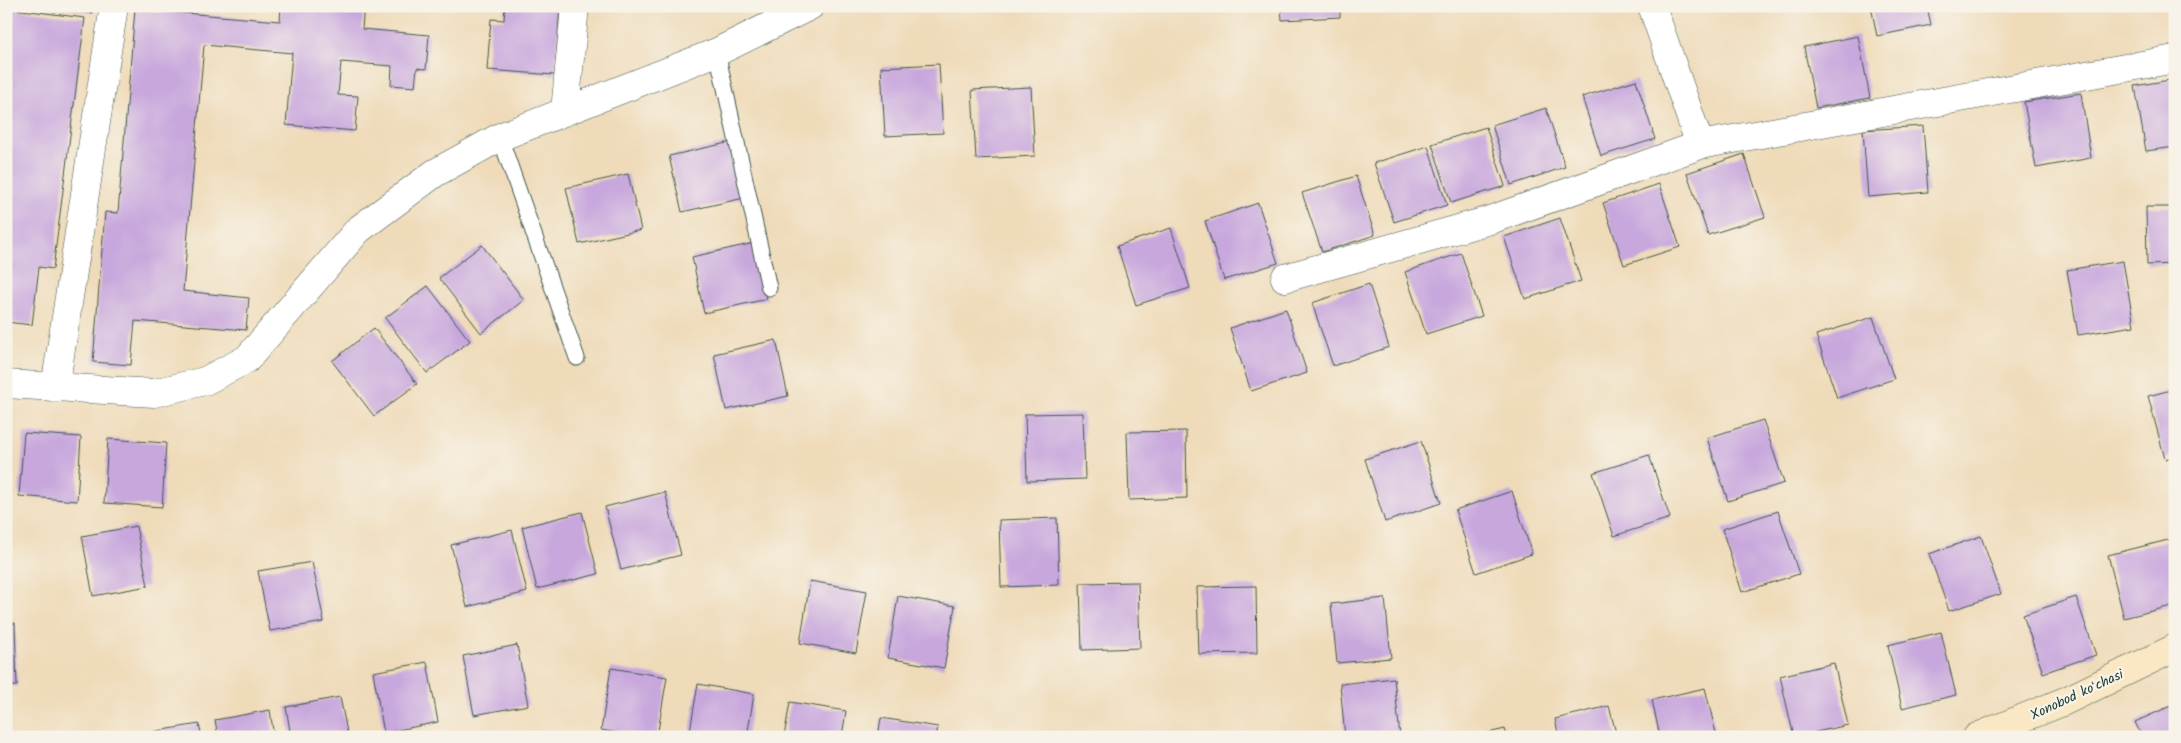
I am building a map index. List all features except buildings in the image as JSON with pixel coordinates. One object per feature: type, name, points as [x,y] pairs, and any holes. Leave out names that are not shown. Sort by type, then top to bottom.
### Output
[{"type":"main road","name":"Xonobod koʻchasi","points":[[1977,737],[2065,702],[2175,648]]},
{"type":"street","points":[[55,388],[114,6]]},
{"type":"street","points":[[565,111],[575,6]]},
{"type":"street","points":[[6,384],[154,393],[205,381],[247,360],[358,230],[435,173],[500,137],[717,52],[810,6]]},
{"type":"street","points":[[1652,6],[1700,145]]},
{"type":"street","points":[[1285,278],[1490,220],[1700,145],[2175,59]]},
{"type":"lane","points":[[717,52],[769,288]]},
{"type":"lane","points":[[500,137],[576,358]]}]
